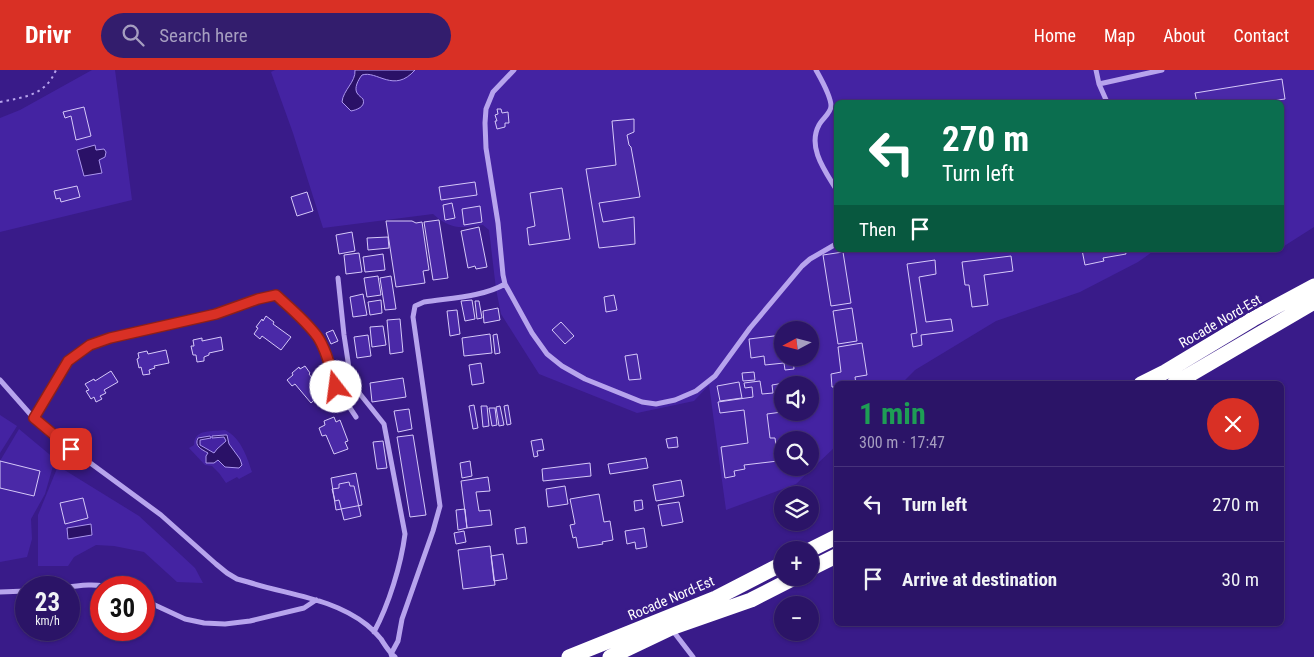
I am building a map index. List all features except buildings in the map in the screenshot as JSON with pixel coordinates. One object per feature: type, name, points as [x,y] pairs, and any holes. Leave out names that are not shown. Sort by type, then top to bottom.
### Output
[{"type":"highway","name":"Rocade Nord-Est","points":[[1147,381],[1314,286]]},
{"type":"highway","points":[[1179,381],[1314,302]]},
{"type":"highway","points":[[819,546],[834,538]]},
{"type":"highway","points":[[819,564],[834,557]]},
{"type":"highway","name":"Rocade Nord-Est","points":[[570,657],[716,598],[774,568]]},
{"type":"highway","name":"Rocade Nord-Est","points":[[610,657],[671,628],[751,600],[778,586]]},
{"type":"street","points":[[514,70],[493,92],[486,109],[485,123],[486,148],[498,223],[502,275],[532,333],[548,354],[562,366],[585,379],[642,402],[656,404],[675,400],[696,391],[715,376],[750,328],[802,266],[834,245]]},
{"type":"street","points":[[816,70],[831,103],[830,109],[818,126],[815,146],[821,164],[834,186]]},
{"type":"street","points":[[1096,70],[1099,84],[1106,100]]},
{"type":"street","points":[[1099,84],[1162,70]]},
{"type":"street","points":[[338,278],[349,368],[360,394],[384,424],[406,534],[393,586],[380,622],[374,632]]},
{"type":"street","points":[[393,656],[402,619],[440,506],[412,317],[415,306],[424,302],[483,293],[505,284]]},
{"type":"street","points":[[34,418],[68,361],[90,345],[110,338],[216,314],[258,299],[276,295],[296,312],[318,337],[329,363],[336,387],[356,417]]},
{"type":"street","points":[[0,380],[34,418],[59,440],[162,514],[227,573],[238,579],[316,600],[352,614],[380,637],[393,656]]},
{"type":"street","points":[[0,592],[15,591]]},
{"type":"street","points":[[155,605],[185,619],[204,623],[225,624],[304,608],[316,600]]},
{"type":"street","points":[[671,628],[693,657]]},
{"type":"path","points":[[0,102],[34,94],[50,81],[56,70]]},
{"type":"shaded area","points":[[92,70],[115,70],[132,200],[0,232],[0,118],[20,110]]},
{"type":"shaded area","points":[[275,70],[1314,70],[1314,227],[1284,246],[1284,100],[834,100],[834,252],[1152,252],[1138,262],[1080,292],[996,321],[915,370],[904,381],[834,381],[834,448],[819,462],[819,431],[774,431],[774,476],[804,476],[796,484],[791,486],[774,486],[774,492],[726,510],[709,385],[694,401],[637,413],[539,374],[501,314],[489,230],[483,225],[456,227],[445,223],[433,214],[323,228],[293,133],[271,72]]},
{"type":"shaded area","points":[[355,70],[415,70],[407,77],[393,81],[374,75],[362,75],[356,89],[364,102],[360,108],[351,111],[342,102],[354,78]]},
{"type":"shaded area","points":[[95,145],[96,150],[104,149],[106,152],[105,157],[99,160],[102,173],[84,176],[77,150]]},
{"type":"shaded area","points":[[0,415],[17,426],[0,453]]},
{"type":"shaded area","points":[[19,429],[55,459],[45,494],[31,519],[32,539],[27,557],[0,562],[0,461]]},
{"type":"shaded area","points":[[225,430],[231,433],[239,443],[252,472],[226,483],[212,466],[205,465],[189,448],[194,445],[197,436],[201,433]]},
{"type":"shaded area","points":[[227,435],[229,444],[240,459],[242,465],[239,468],[225,467],[218,460],[214,463],[206,463],[208,453],[201,449],[197,443],[198,438],[210,436],[211,438],[200,440],[200,445],[214,453],[226,441],[224,437],[212,438],[212,436]]},
{"type":"shaded area","points":[[58,466],[139,516],[195,568],[203,583],[177,582],[144,552],[114,546],[96,545],[74,557],[68,566],[38,566],[38,515]]},
{"type":"shaded area","points":[[91,524],[92,535],[68,539],[67,528]]},
{"type":"route","points":[[71,449],[34,418],[68,361],[90,345],[110,338],[216,314],[258,299],[276,295],[296,312],[318,337],[329,363],[336,387]]}]
